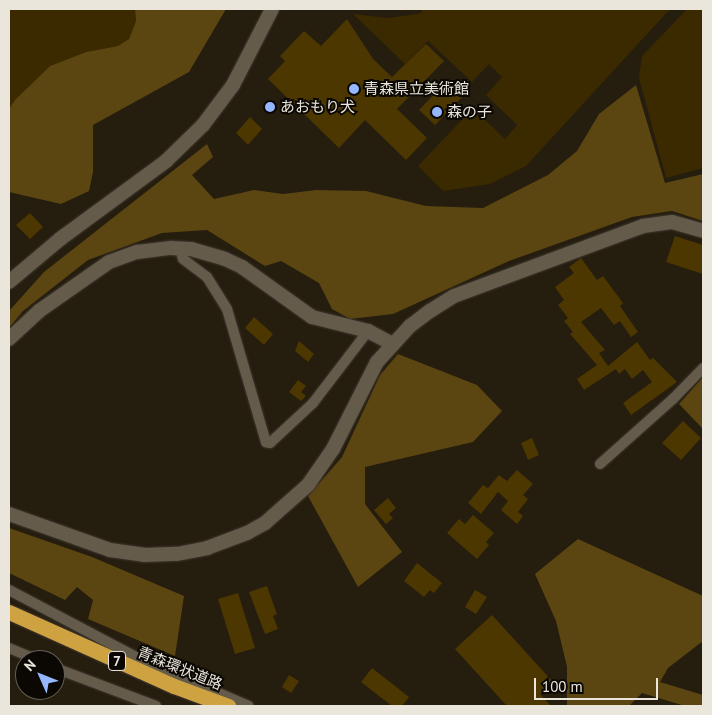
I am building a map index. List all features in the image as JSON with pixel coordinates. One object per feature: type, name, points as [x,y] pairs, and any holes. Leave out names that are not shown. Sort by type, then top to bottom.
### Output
[{"type":"highway","name":"青森環状道路","points":[[9,612],[174,686],[228,706]]},
{"type":"street","points":[[9,282],[53,244],[166,161],[203,125],[233,85],[271,10]]},
{"type":"street","points":[[9,514],[110,550],[144,555],[192,551],[247,533],[291,503],[322,467],[363,384],[392,344],[410,326],[454,296],[584,247],[658,222],[672,222],[703,231]]},
{"type":"street","points":[[9,339],[39,311],[109,262],[137,252],[180,248],[224,259],[242,267],[312,317],[368,331],[392,344]]},
{"type":"street","points":[[180,248],[184,259],[207,277],[227,308],[266,442],[270,443],[313,403],[368,331]]},
{"type":"street","points":[[600,464],[673,399],[703,368]]},
{"type":"street","points":[[9,590],[142,660],[249,706]]},
{"type":"street","points":[[65,672],[156,706]]},
{"type":"shaded area","points":[[9,9],[135,9],[136,21],[129,39],[119,46],[86,52],[50,66],[9,109]]},
{"type":"shaded area","points":[[135,9],[226,9],[189,72],[93,125],[93,172],[89,191],[61,204],[9,192],[9,109],[15,100],[50,66],[86,52],[118,46],[129,39],[136,21]]},
{"type":"shaded area","points":[[421,9],[670,9],[526,166],[490,184],[443,191],[418,166],[473,108],[505,139],[517,125],[486,95],[502,77],[489,64],[472,82],[428,41],[405,64],[353,14],[388,18],[417,14],[422,12]]},
{"type":"shaded area","points":[[687,9],[703,9],[703,168],[666,178],[639,78],[642,56]]},
{"type":"shaded area","points":[[636,85],[665,183],[703,174],[703,221],[672,211],[632,217],[509,261],[393,314],[350,319],[332,309],[319,283],[281,261],[265,266],[207,230],[162,233],[88,260],[23,311],[9,328],[9,311],[44,272],[207,144],[213,157],[192,175],[214,199],[254,190],[283,194],[316,190],[366,191],[426,206],[483,208],[548,175],[577,151],[599,114]]},
{"type":"shaded area","points":[[398,354],[477,385],[502,411],[473,442],[365,467],[365,504],[402,552],[358,587],[308,496],[342,457],[380,375]]},
{"type":"shaded area","points":[[703,377],[703,429],[679,404]]},
{"type":"shaded area","points":[[9,528],[92,557],[184,596],[175,656],[88,619],[93,600],[77,587],[65,600],[9,573]]},
{"type":"shaded area","points":[[578,539],[703,596],[703,641],[668,668],[660,682],[703,695],[703,706],[685,706],[642,693],[629,706],[567,706],[567,667],[556,621],[535,574]]},
{"type":"building","points":[[347,19],[373,59],[392,77],[426,44],[444,61],[397,109],[427,138],[406,160],[365,120],[339,148],[268,79],[285,61],[280,56],[304,31],[321,46]]},
{"type":"building","points":[[447,81],[463,96],[435,125],[419,110]]},
{"type":"building","points":[[250,117],[262,129],[248,145],[236,133]]},
{"type":"building","points":[[30,213],[43,227],[30,239],[16,225]]},
{"type":"building","points":[[675,236],[703,245],[703,274],[666,262]]},
{"type":"building","points":[[581,258],[597,280],[603,276],[623,303],[620,306],[638,332],[631,337],[620,321],[614,325],[601,308],[581,322],[605,350],[599,353],[608,366],[637,342],[650,360],[653,358],[677,382],[631,415],[623,403],[652,382],[643,370],[632,379],[625,369],[619,374],[616,369],[584,390],[577,379],[597,365],[570,334],[573,332],[564,321],[568,318],[558,305],[564,300],[555,287],[574,273],[569,267]]},
{"type":"building","points":[[254,317],[273,334],[264,345],[245,328]]},
{"type":"building","points":[[299,341],[314,354],[308,362],[295,351]]},
{"type":"building","points":[[298,380],[306,386],[301,392],[306,396],[301,401],[289,392]]},
{"type":"building","points":[[683,421],[701,438],[681,460],[662,443]]},
{"type":"building","points":[[532,438],[539,455],[528,460],[521,443]]},
{"type":"building","points":[[517,470],[533,484],[523,495],[528,499],[518,512],[523,516],[517,524],[501,510],[508,501],[498,492],[481,514],[468,503],[483,485],[488,488],[499,475],[507,481]]},
{"type":"building","points":[[388,498],[396,508],[389,514],[393,518],[386,524],[374,510]]},
{"type":"building","points":[[473,515],[494,533],[486,542],[489,545],[477,559],[447,533],[459,519],[465,524]]},
{"type":"building","points":[[417,563],[442,583],[434,593],[430,590],[424,597],[404,581]]},
{"type":"building","points":[[267,586],[277,614],[273,616],[278,629],[265,634],[249,592]]},
{"type":"building","points":[[475,590],[487,597],[476,614],[465,607]]},
{"type":"building","points":[[238,593],[255,648],[235,654],[218,599]]},
{"type":"building","points":[[492,615],[553,682],[540,694],[551,706],[507,706],[455,649]]},
{"type":"building","points":[[372,668],[409,697],[402,706],[392,706],[361,682]]},
{"type":"building","points":[[289,675],[299,681],[291,693],[282,687]]},
{"type":"place","name":"青森県立美術館","points":[[354,89]]},
{"type":"place","name":"あおもり犬","points":[[270,107]]},
{"type":"place","name":"森の子","points":[[437,112]]}]
